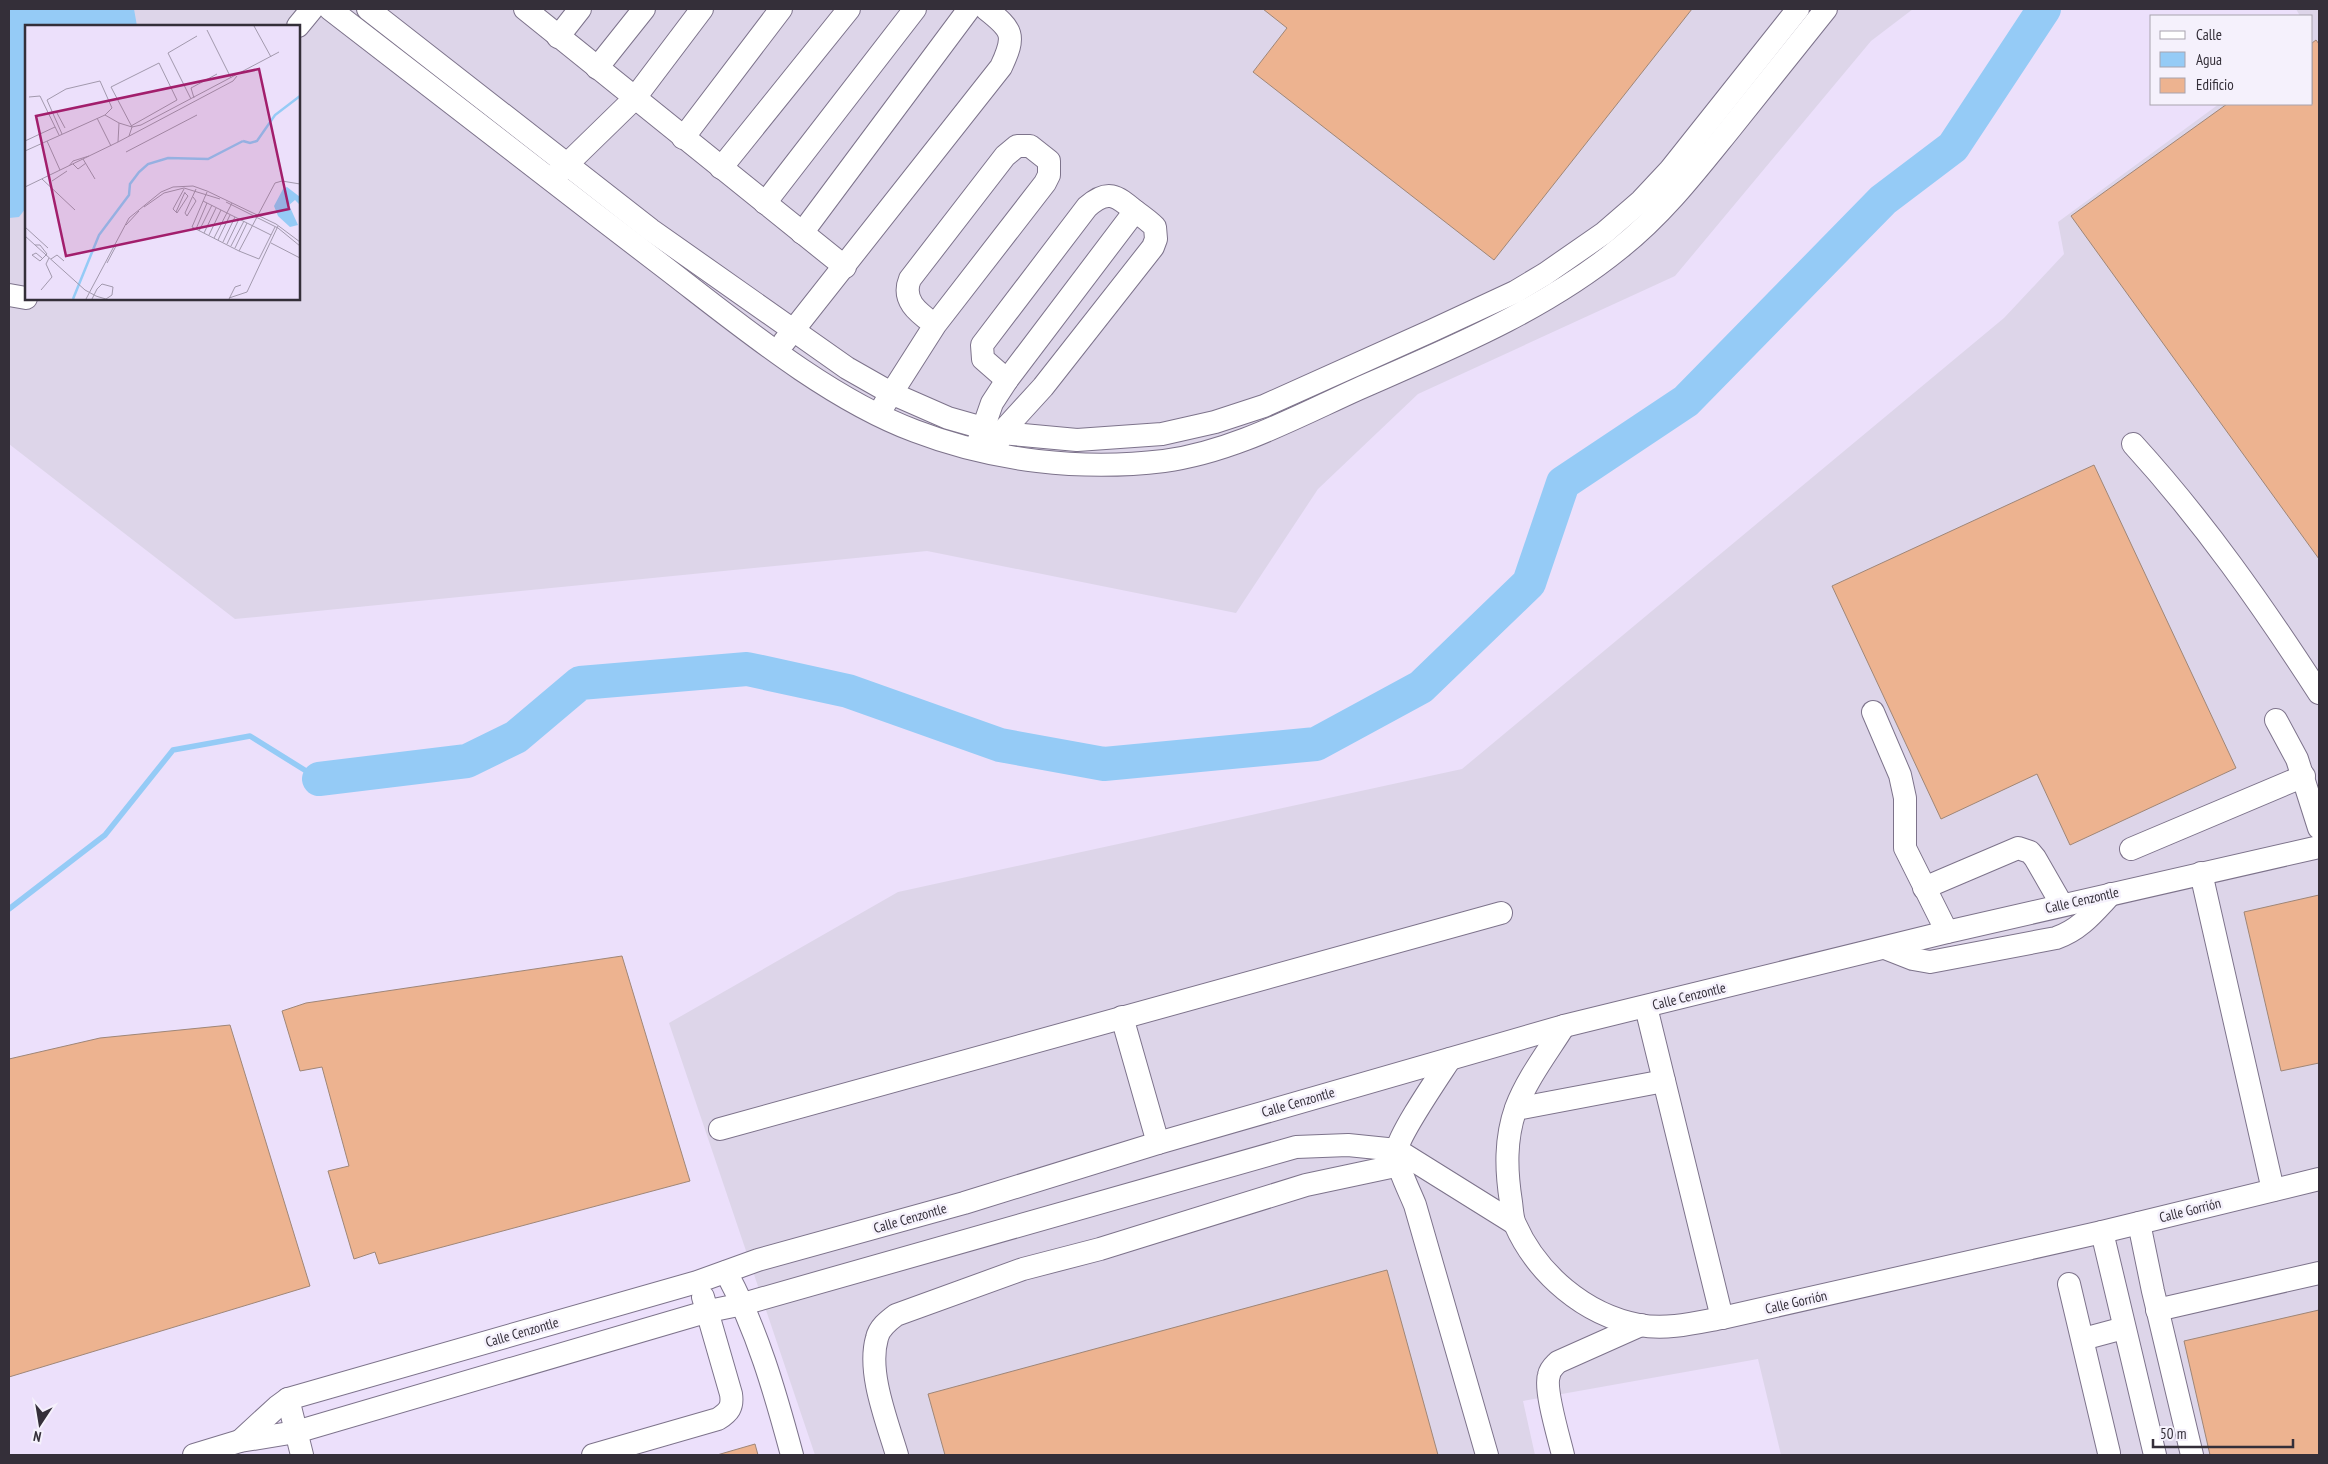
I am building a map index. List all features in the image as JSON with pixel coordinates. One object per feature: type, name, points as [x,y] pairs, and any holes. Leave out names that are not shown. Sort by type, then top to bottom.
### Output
[{"type":"street","points":[[299,25],[312,9]]},
{"type":"street","points":[[330,9],[551,180],[777,351],[830,387],[878,415],[914,431],[985,452],[1053,463],[1113,464],[1160,461],[1192,455],[1240,441],[1435,354],[1553,297],[1620,248],[1662,210],[1826,9]]},
{"type":"street","points":[[368,9],[651,230],[793,332],[847,368],[891,393],[948,418],[992,430],[1077,440],[1162,434],[1214,422],[1264,406],[1515,292],[1604,233],[1641,201],[1670,170],[1798,9]]},
{"type":"street","points":[[525,9],[634,99],[845,267]]},
{"type":"street","points":[[558,37],[580,9]]},
{"type":"street","points":[[597,68],[644,9]]},
{"type":"street","points":[[551,180],[634,99],[702,9]]},
{"type":"street","points":[[683,138],[781,9]]},
{"type":"street","points":[[721,168],[849,9]]},
{"type":"street","points":[[765,203],[915,9]]},
{"type":"street","points":[[802,233],[969,9]]},
{"type":"street","points":[[777,351],[1001,67],[1010,47],[1010,31],[1004,23],[986,9]]},
{"type":"street","points":[[878,415],[935,325],[1046,183],[1049,175],[1049,161],[1030,146],[1017,146],[1005,156],[910,279],[908,294],[910,303],[935,325]]},
{"type":"street","points":[[992,430],[1043,387],[1153,247],[1156,239],[1154,227],[1117,197],[1102,196],[1087,207],[988,336],[981,350],[983,360],[1007,380]]},
{"type":"street","points":[[985,452],[992,430],[992,403],[1007,380],[1135,211]]},
{"type":"street","points":[[9,295],[25,298]]},
{"type":"street","points":[[2133,444],[2175,490],[2209,533],[2319,693]]},
{"type":"street","points":[[1873,712],[1900,775],[1907,811],[1905,848],[1947,932]]},
{"type":"street","points":[[2276,720],[2304,776],[2319,828]]},
{"type":"street","points":[[2131,849],[2304,776]]},
{"type":"street","name":"Calle Cenzontle","points":[[288,1399],[698,1282],[758,1260],[964,1203],[1158,1143],[1564,1026],[1947,932],[2319,847]]},
{"type":"street","points":[[1924,888],[2018,848],[2030,852],[2035,858],[2062,905]]},
{"type":"street","points":[[2201,873],[2273,1190]]},
{"type":"street","points":[[1885,948],[1913,960],[1930,962],[2056,938],[2067,934],[2083,924],[2111,894]]},
{"type":"street","points":[[720,1129],[1501,913]]},
{"type":"street","points":[[1646,1007],[1722,1318]]},
{"type":"street","points":[[1122,1017],[1158,1143]]},
{"type":"street","name":"Calle Gorrión","points":[[1564,1026],[1528,1083],[1516,1109],[1506,1157],[1514,1223],[1534,1257],[1552,1278],[1582,1303],[1611,1318],[1641,1325],[1679,1326],[1722,1318],[2102,1232],[2319,1179]]},
{"type":"street","points":[[1450,1059],[1409,1126],[1398,1158],[1416,1205],[1487,1455]]},
{"type":"street","points":[[1516,1109],[1664,1081]]},
{"type":"street","points":[[194,1455],[240,1441],[296,1432],[709,1311],[743,1304],[1296,1147],[1348,1145],[1398,1158],[1514,1223]]},
{"type":"street","points":[[896,1455],[876,1380],[874,1360],[877,1337],[884,1324],[896,1314],[1023,1269],[1100,1249],[1398,1158]]},
{"type":"street","points":[[2139,1222],[2157,1310],[2192,1455]]},
{"type":"street","points":[[2102,1232],[2155,1455]]},
{"type":"street","points":[[726,1272],[743,1304],[773,1385],[792,1455]]},
{"type":"street","points":[[2157,1310],[2319,1273]]},
{"type":"street","points":[[593,1455],[718,1419],[727,1413],[732,1401],[731,1394],[709,1311],[698,1282]]},
{"type":"street","points":[[2069,1284],[2109,1453]]},
{"type":"street","points":[[1563,1455],[1548,1392],[1548,1376],[1552,1368],[1558,1362],[1641,1325]]},
{"type":"street","points":[[2083,1339],[2124,1328]]},
{"type":"street","points":[[240,1441],[288,1399],[302,1455]]},
{"type":"shaded area","points":[[9,9],[1913,9],[1871,41],[1675,276],[1418,394],[1318,489],[1236,613],[927,551],[235,619],[9,444]]},
{"type":"shaded area","points":[[2296,9],[2319,9],[2319,1455],[1781,1455],[1758,1359],[1523,1401],[1535,1455],[815,1455],[669,1023],[898,892],[1462,769],[2004,318],[2064,254],[2058,222],[2218,105],[2313,105],[2313,15],[2299,15]]},
{"type":"water","points":[[9,9],[134,9],[137,25],[25,25],[25,209],[19,217],[9,218]]},
{"type":"building","points":[[1263,9],[1692,9],[1494,260],[1253,72],[1287,28]]},
{"type":"building","points":[[2316,40],[2319,44],[2319,559],[2071,216],[2226,105],[2313,105],[2313,42]]},
{"type":"building","points":[[2094,465],[2236,768],[2070,845],[2037,774],[1941,819],[1832,586]]},
{"type":"building","points":[[2319,895],[2319,1063],[2281,1071],[2244,912]]},
{"type":"building","points":[[622,956],[690,1181],[379,1264],[375,1252],[354,1259],[328,1171],[349,1166],[322,1067],[300,1071],[282,1011],[306,1003]]},
{"type":"building","points":[[230,1025],[310,1286],[9,1377],[9,1059],[100,1038]]},
{"type":"building","points":[[1387,1270],[1438,1455],[945,1455],[928,1394]]},
{"type":"building","points":[[2319,1310],[2319,1455],[2210,1455],[2184,1341]]},
{"type":"building","points":[[755,1444],[758,1455],[717,1455]]},
{"type":"waterway","points":[[319,779],[467,761],[516,737],[580,683],[747,669],[848,691],[1000,745],[1104,764],[1316,744],[1421,687],[1529,583],[1563,483],[1686,401],[1883,200],[1953,147],[2044,9]]},
{"type":"waterway","points":[[9,909],[105,835],[173,750],[250,736],[319,779]]}]
